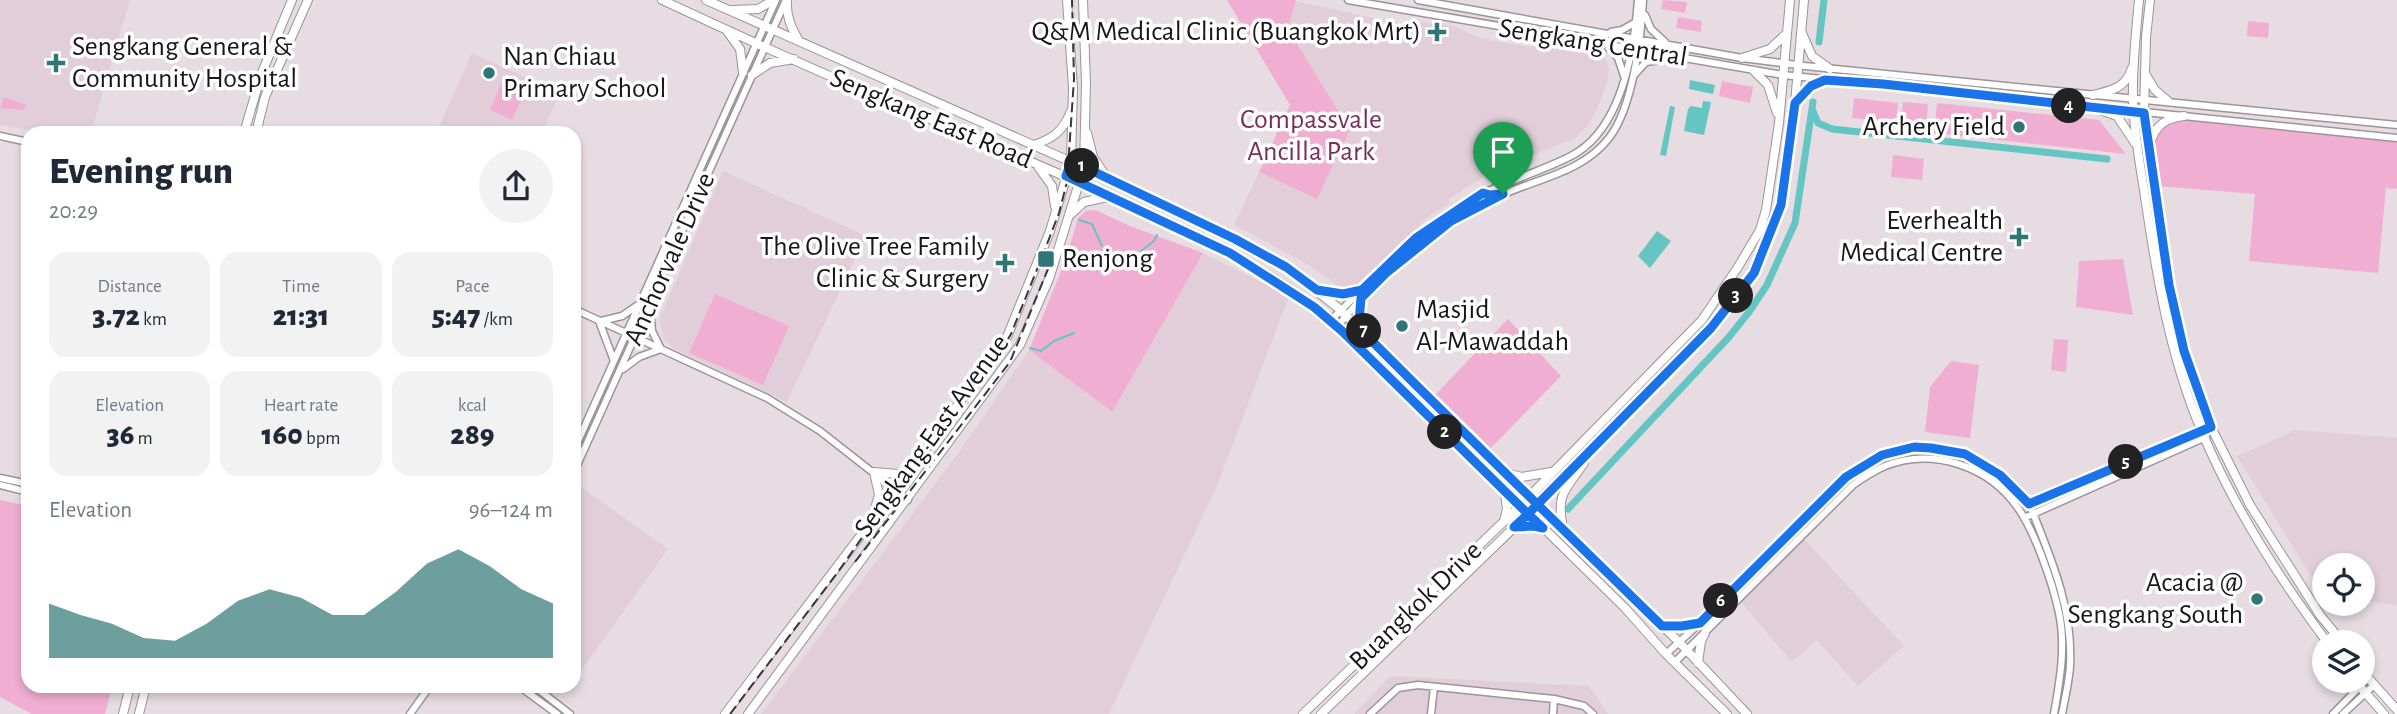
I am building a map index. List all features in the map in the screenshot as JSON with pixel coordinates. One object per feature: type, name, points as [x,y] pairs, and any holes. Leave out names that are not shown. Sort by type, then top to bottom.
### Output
[{"type":"main road","points":[[246,126],[261,75],[292,0]]},
{"type":"main road","points":[[258,126],[265,97],[308,0]]},
{"type":"main road","name":"Sengkang East Road","points":[[662,0],[1112,196],[1230,253],[1266,274],[1331,320],[1625,608],[1665,654],[1727,714]]},
{"type":"main road","name":"Sengkang East Road","points":[[706,0],[1084,167],[1235,239],[1286,267],[1317,290],[1364,333],[1679,642],[1747,714]]},
{"type":"main road","points":[[727,9],[758,9],[775,0]]},
{"type":"main road","points":[[786,0],[790,25],[799,41]]},
{"type":"main road","name":"Sengkang East Avenue","points":[[725,714],[912,468],[1007,337],[1055,216],[1071,162],[1073,107],[1067,0]]},
{"type":"main road","name":"Sengkang East Avenue","points":[[748,714],[1020,345],[1049,279],[1084,167],[1083,0]]},
{"type":"main road","name":"Buangkok Drive","points":[[1303,714],[1530,497],[1702,320],[1760,230],[1766,210],[1779,123],[1790,0]]},
{"type":"main road","name":"Buangkok Drive","points":[[1321,714],[1528,514],[1711,328],[1754,273],[1781,205],[1795,103],[1804,0]]},
{"type":"main road","points":[[2139,0],[2133,99],[2136,145],[2158,286],[2186,387],[2203,434],[2261,544],[2319,630]]},
{"type":"main road","points":[[2150,0],[2144,113],[2169,285],[2184,351],[2213,430],[2250,505],[2319,615],[2332,630]]},
{"type":"main road","points":[[725,29],[740,49],[748,74],[770,63],[794,59]]},
{"type":"main road","points":[[1801,30],[1812,56],[1830,69]]},
{"type":"main road","points":[[1742,58],[1770,49],[1787,32]]},
{"type":"main road","points":[[2093,95],[2117,88],[2127,80],[2134,55]]},
{"type":"main road","points":[[1754,71],[1768,85],[1779,123]]},
{"type":"main road","points":[[2145,72],[2155,90],[2168,102]]},
{"type":"main road","points":[[1795,103],[1811,86],[1825,80]]},
{"type":"main road","points":[[1034,145],[1050,140],[1059,133],[1073,107]]},
{"type":"main road","points":[[2094,108],[2117,116],[2136,145]]},
{"type":"main road","points":[[2149,151],[2153,135],[2161,124],[2172,118],[2185,116]]},
{"type":"main road","points":[[1085,127],[1093,157],[1107,178]]},
{"type":"main road","points":[[1034,163],[1045,173],[1052,186],[1055,216]]},
{"type":"main road","points":[[1067,221],[1084,202],[1112,196]]},
{"type":"main road","points":[[1317,290],[1362,294],[1359,322],[1364,333]]},
{"type":"main road","points":[[1563,528],[1559,508],[1561,494],[1590,451]]},
{"type":"main road","points":[[870,523],[879,495],[874,472],[898,474],[912,468]]},
{"type":"main road","points":[[1504,472],[1522,477],[1554,471]]},
{"type":"main road","points":[[1504,491],[1507,509],[1504,521]]},
{"type":"main road","points":[[1514,527],[1543,528]]},
{"type":"main road","points":[[1662,626],[1700,623]]},
{"type":"main road","points":[[1698,663],[1705,633]]},
{"type":"main road","points":[[2375,686],[2397,710]]},
{"type":"main road","points":[[124,711],[128,693]]},
{"type":"main road","points":[[139,713],[144,693]]},
{"type":"main road","points":[[2365,693],[2384,714]]},
{"type":"street","points":[[768,28],[775,0]]},
{"type":"street","points":[[768,28],[786,0]]},
{"type":"street","name":"Sengkang Central","points":[[1348,0],[1783,75],[2397,138]]},
{"type":"street","name":"Sengkang Central","points":[[1418,0],[1798,66],[2397,125]]},
{"type":"street","points":[[1637,38],[1636,22],[1641,2]]},
{"type":"street","points":[[1362,294],[1440,229],[1503,194],[1576,167],[1593,155],[1614,131],[1635,49],[1641,2]]},
{"type":"street","points":[[1641,2],[1651,29],[1668,44]]},
{"type":"street","points":[[1606,33],[1622,30],[1636,22]]},
{"type":"street","name":"Anchorvale Drive","points":[[581,457],[768,28]]},
{"type":"street","points":[[1605,44],[1618,58],[1628,79]]},
{"type":"street","points":[[1331,320],[1343,313],[1416,238],[1463,204],[1570,157],[1598,137],[1628,79],[1646,62],[1687,58]]},
{"type":"street","name":"Anchorvale Drive","points":[[581,434],[748,74]]},
{"type":"street","points":[[0,136],[21,140]]},
{"type":"street","points":[[1483,193],[1503,194]]},
{"type":"street","points":[[1463,204],[1474,202],[1479,207]]},
{"type":"street","points":[[599,321],[622,316],[641,303]]},
{"type":"street","points":[[650,303],[652,331],[662,349]]},
{"type":"street","points":[[581,312],[767,398],[798,416],[908,500]]},
{"type":"street","points":[[1338,327],[1343,313]]},
{"type":"street","points":[[599,321],[614,361]]},
{"type":"street","points":[[620,371],[639,357],[662,349]]},
{"type":"street","points":[[2019,508],[2213,430]]},
{"type":"street","points":[[2024,518],[2203,434]]},
{"type":"street","points":[[1665,654],[1700,623],[1846,477],[1882,455],[1914,447],[1931,448],[1965,454],[2000,475],[2029,504],[2061,584],[2067,617],[2070,666],[2062,714]]},
{"type":"street","points":[[1675,662],[1853,485],[1884,466],[1914,459],[1957,463],[1975,470],[1991,481],[2019,508],[2041,556],[2059,613],[2063,656],[2054,714]]},
{"type":"street","points":[[0,478],[21,482]]},
{"type":"street","points":[[0,485],[21,490]]},
{"type":"street","points":[[1370,714],[1398,688],[1406,685],[1555,699],[1587,707],[1593,714]]},
{"type":"street","points":[[1431,714],[1434,687]]},
{"type":"street","points":[[410,714],[425,693]]},
{"type":"street","points":[[528,693],[557,714]]},
{"type":"street","points":[[543,693],[570,714]]},
{"type":"street","points":[[2333,714],[2354,693]]},
{"type":"street","points":[[2343,714],[2356,693]]},
{"type":"street","points":[[1553,714],[1555,699]]},
{"type":"shaded area","name":"Sengkang General & Community Hospital","points":[[0,0],[130,0],[93,126],[21,126],[21,129],[0,125]]},
{"type":"shaded area","points":[[1296,1],[1409,25],[1424,22],[1456,27],[1480,38],[1530,47],[1539,44],[1599,54],[1606,60],[1609,68],[1608,79],[1596,112],[1575,138],[1492,172],[1459,192],[1448,200],[1450,203],[1428,217],[1357,284],[1339,286],[1307,264],[1234,225],[1259,172],[1317,199],[1350,130],[1288,29]]},
{"type":"shaded area","name":"Nan Chiau Primary School","points":[[472,53],[560,93],[545,126],[439,126]]},
{"type":"shaded area","points":[[723,171],[866,236],[787,402],[674,349],[664,339],[660,318]]},
{"type":"shaded area","points":[[1203,253],[1289,296],[1217,486],[1109,714],[761,714],[962,448],[1029,350],[1111,412]]},
{"type":"shaded area","points":[[2296,430],[2397,438],[2397,605],[2375,602],[2375,553],[2312,553],[2312,578],[2237,456]]},
{"type":"shaded area","points":[[581,487],[668,549],[581,671]]},
{"type":"shaded area","points":[[1804,539],[1904,646],[1858,686],[1817,640],[1792,662],[1741,602]]},
{"type":"shaded area","points":[[1390,676],[1589,686],[1608,714],[1354,714]]},
{"type":"green space","name":"Compassvale Ancilla Park","points":[[1227,0],[1296,0],[1288,29],[1350,130],[1317,199],[1259,172],[1290,105]]},
{"type":"green space","points":[[1663,0],[1687,2],[1685,13],[1661,9]]},
{"type":"green space","points":[[1678,17],[1702,21],[1701,32],[1676,28]]},
{"type":"green space","points":[[2248,21],[2269,23],[2268,38],[2247,36]]},
{"type":"green space","points":[[503,79],[526,90],[512,120],[490,110]]},
{"type":"green space","points":[[1722,81],[1753,87],[1750,103],[1719,96]]},
{"type":"green space","points":[[4,97],[26,105],[24,110],[0,108]]},
{"type":"green space","points":[[1854,98],[1898,103],[1896,123],[1852,118]]},
{"type":"green space","points":[[1903,102],[1928,104],[1926,127],[1901,125]]},
{"type":"green space","name":"Archery Field","points":[[1937,103],[2099,120],[2126,154],[1934,133]]},
{"type":"green space","points":[[2177,119],[2397,142],[2397,189],[2386,188],[2378,273],[2249,261],[2255,194],[2158,186],[2153,156],[2155,140],[2166,126]]},
{"type":"green space","points":[[1893,155],[1924,159],[1922,180],[1891,177]]},
{"type":"green space","points":[[1095,210],[1203,253],[1112,412],[1029,350],[1066,259],[1078,218],[1086,211]]},
{"type":"green space","points":[[2123,259],[2133,315],[2076,307],[2079,261]]},
{"type":"green space","points":[[715,294],[789,326],[763,385],[689,353]]},
{"type":"green space","points":[[1508,319],[1561,376],[1491,448],[1436,394]]},
{"type":"green space","points":[[2054,339],[2068,340],[2066,372],[2051,370]]},
{"type":"green space","points":[[1951,361],[1979,365],[1970,438],[1925,432],[1930,387]]},
{"type":"green space","points":[[0,500],[21,504],[21,693],[110,693],[105,714],[32,714],[0,697]]},
{"type":"water","points":[[1690,80],[1715,85],[1713,94],[1689,89]]},
{"type":"water","points":[[1703,101],[1711,102],[1704,135],[1684,131],[1688,109],[1691,106],[1702,108]]},
{"type":"water","points":[[1670,106],[1675,107],[1666,156],[1660,155]]},
{"type":"water","points":[[1657,231],[1671,241],[1650,268],[1638,256]]},
{"type":"waterway","points":[[1819,42],[1824,0]]},
{"type":"waterway","points":[[1568,509],[1729,337],[1767,285],[1795,223],[1813,102]]},
{"type":"waterway","points":[[1813,111],[1818,123],[1832,129],[2107,159]]},
{"type":"waterway","points":[[1079,220],[1092,224],[1102,246]]},
{"type":"waterway","points":[[1141,251],[1154,241],[1157,235]]},
{"type":"waterway","points":[[1030,348],[1041,351],[1054,341],[1074,333]]},
{"type":"railway","points":[[730,714],[838,572],[901,482],[999,355],[1011,334],[1059,213],[1067,182],[1074,79],[1072,0]]},
{"type":"railway","points":[[855,562],[1010,362],[1048,269]]},
{"type":"place","name":"Q&M Medical Clinic (Buangkok Mrt)","points":[[1437,32]]},
{"type":"place","name":"Sengkang General & Community Hospital","points":[[56,63]]},
{"type":"place","name":"Nan Chiau Primary School","points":[[489,73]]},
{"type":"place","name":"Archery Field","points":[[2019,127]]},
{"type":"place","name":"Everhealth Medical Centre","points":[[2019,237]]},
{"type":"place","name":"Renjong","points":[[1046,259]]},
{"type":"place","name":"The Olive Tree Family Clinic & Surgery","points":[[1005,263]]},
{"type":"place","name":"Masjid Al-Mawaddah","points":[[1402,326]]},
{"type":"place","name":"Acacia @ Sengkang South","points":[[2257,599]]},
{"type":"route","points":[[1503,194],[1451,221],[1386,273],[1361,298],[1359,322],[1364,333],[1458,428],[1490,457],[1524,492],[1538,504],[1563,528],[1662,626],[1700,623],[1846,477],[1882,455],[1914,447],[1965,454],[2000,475],[2029,504],[2211,427],[2184,351],[2169,285],[2144,113],[1883,84],[1825,80],[1811,86],[1795,103],[1781,205],[1754,273],[1711,328],[1619,424],[1590,451],[1538,504],[1528,514],[1543,528],[1514,527],[1528,514],[1331,320],[1314,307],[1230,253],[1066,176],[1071,162],[1084,167],[1235,239],[1286,267],[1317,290],[1343,294],[1362,290],[1416,238],[1463,204],[1483,193],[1503,194]]}]
